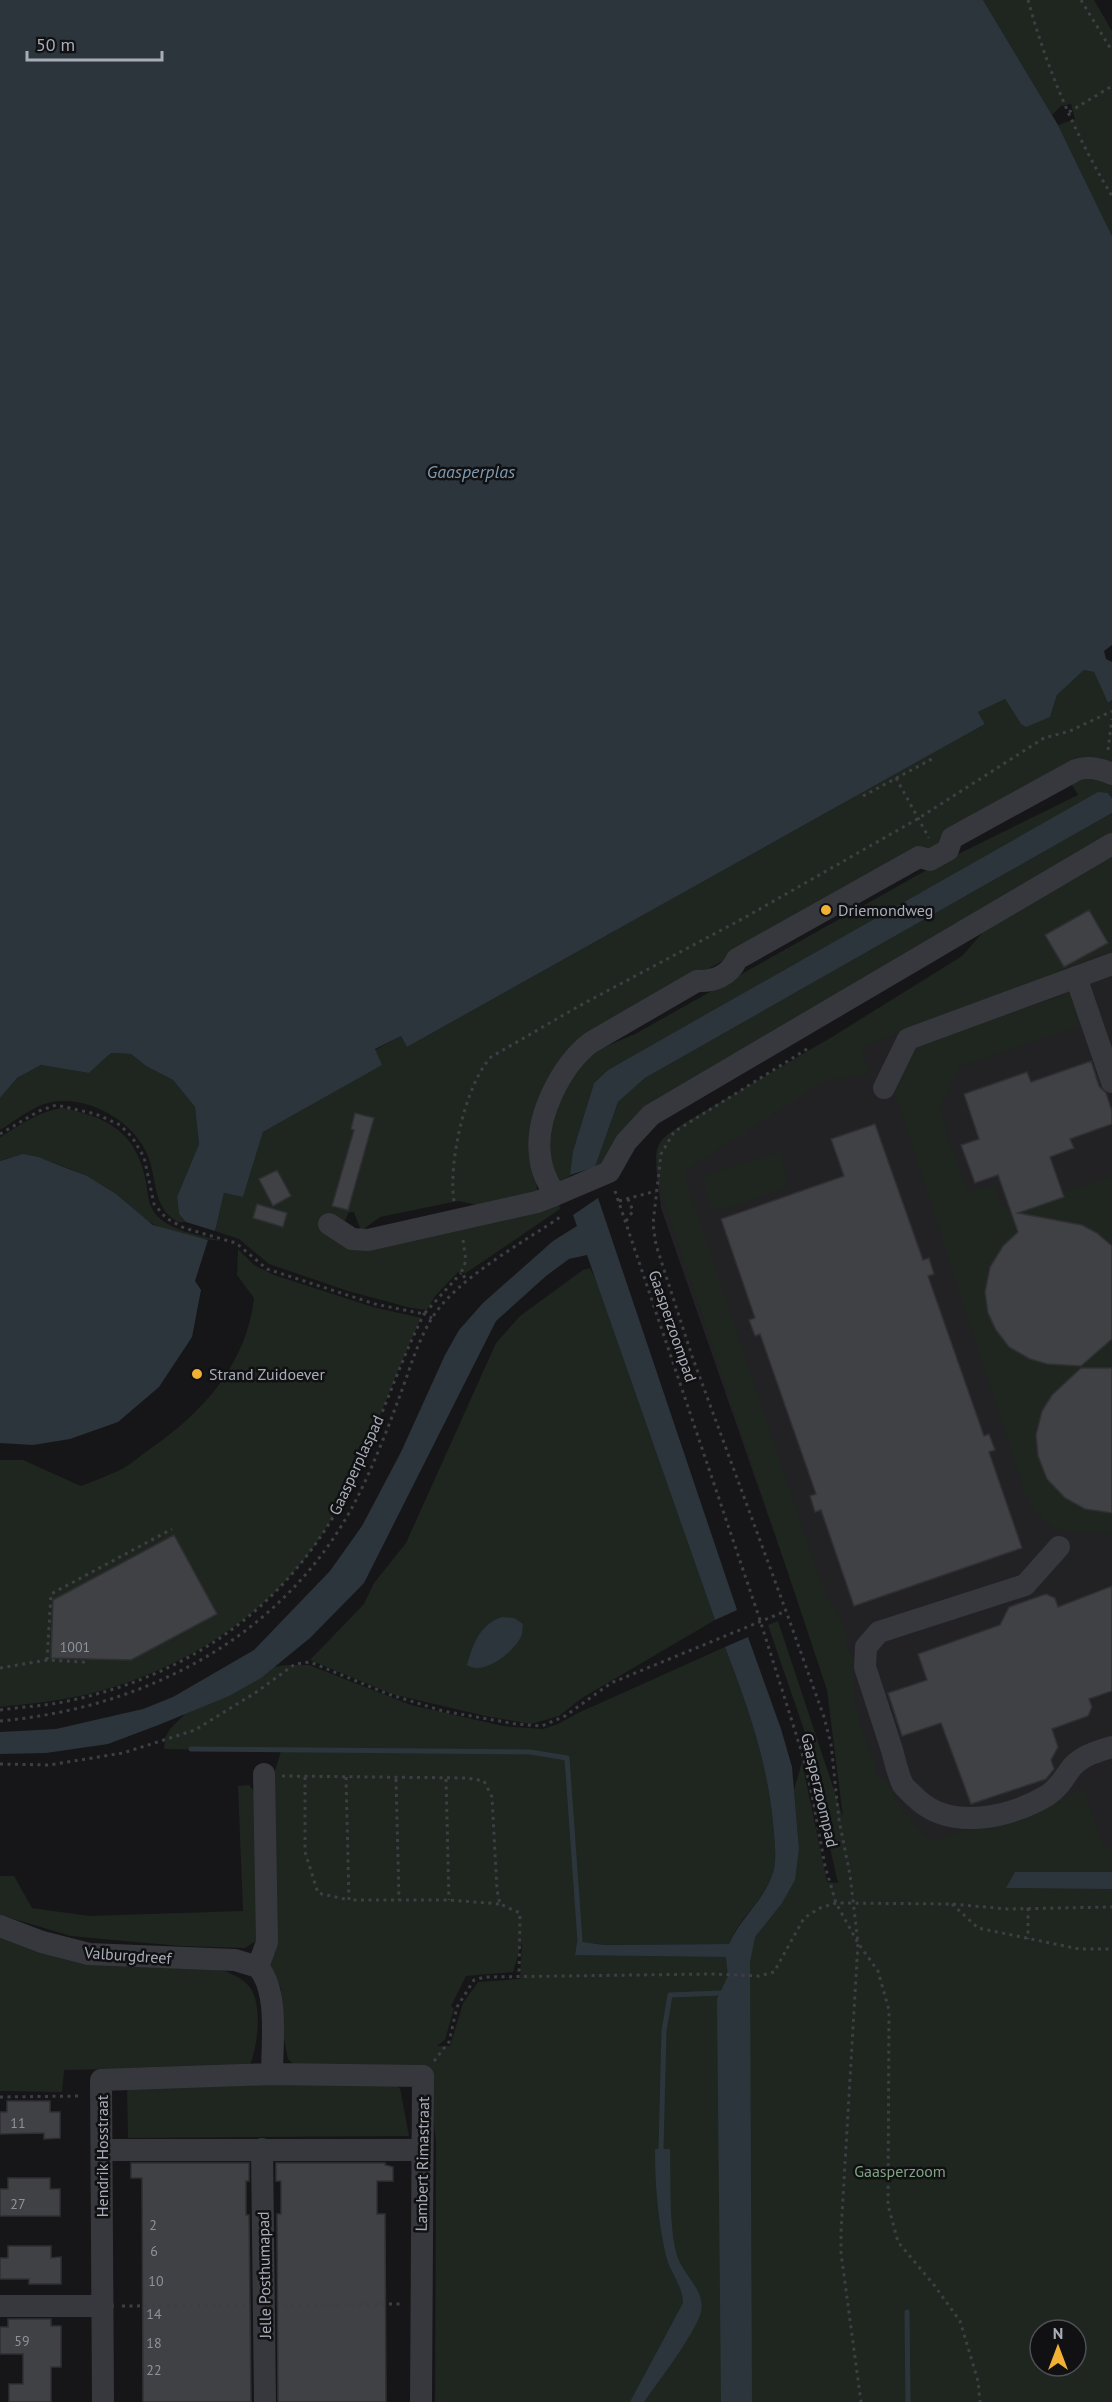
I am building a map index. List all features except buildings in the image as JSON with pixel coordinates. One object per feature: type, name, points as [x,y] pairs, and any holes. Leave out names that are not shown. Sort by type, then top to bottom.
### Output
[{"type":"street","points":[[563,1202],[545,1179],[539,1154],[542,1128],[554,1089],[562,1072],[577,1053],[590,1043],[697,981],[710,982],[733,969],[737,959],[919,857],[930,860],[948,850],[952,838],[1076,770],[1080,768],[1102,770],[1112,774]]},
{"type":"street","points":[[329,1224],[352,1239],[368,1239],[537,1202],[563,1202],[609,1172],[626,1142],[651,1115],[1112,844]]},
{"type":"street","points":[[884,1088],[908,1039],[1112,964]]},
{"type":"street","points":[[1076,977],[1112,1082]]},
{"type":"street","points":[[1059,1547],[1025,1585],[879,1632],[866,1647],[865,1667],[904,1785],[922,1803],[944,1815],[969,1819],[995,1815],[1035,1802],[1051,1793],[1064,1781],[1069,1770],[1078,1761],[1112,1747]]},
{"type":"street","points":[[264,1774],[267,1942],[258,1967],[268,1982],[272,2008],[272,2074]]},
{"type":"street","name":"Valburgdreef","points":[[0,1926],[42,1942],[89,1954],[235,1960],[258,1967]]},
{"type":"street","name":"Lambert Rimastraat","points":[[272,2074],[423,2076],[421,2402]]},
{"type":"street","name":"Hendrik Hosstraat","points":[[103,2402],[101,2080],[272,2074]]},
{"type":"street","name":"Jelle Posthumapad","points":[[262,2149],[265,2402]]},
{"type":"street","points":[[102,2150],[422,2150]]},
{"type":"street","points":[[0,2306],[103,2306]]},
{"type":"path","points":[[1028,0],[1040,43],[1058,92],[1112,196]]},
{"type":"path","points":[[1081,0],[1112,51]]},
{"type":"path","points":[[1069,112],[1112,86]]},
{"type":"path","points":[[1096,718],[1112,711]]},
{"type":"path","points":[[1107,750],[1112,719]]},
{"type":"path","points":[[863,796],[932,759]]},
{"type":"path","points":[[896,778],[939,855]]},
{"type":"path","points":[[811,1047],[674,1132],[661,1154],[653,1224],[667,1282],[692,1356],[824,1717],[831,1744],[839,1820],[855,1903],[858,1943],[841,2232],[861,2402]]},
{"type":"path","points":[[0,1134],[39,1112],[56,1106],[96,1114],[120,1125],[132,1137],[144,1157],[154,1204],[166,1218],[184,1228],[236,1243],[267,1269],[375,1304],[424,1314],[432,1318]]},
{"type":"path","name":"Gaasperzoompad","points":[[609,1172],[760,1620],[802,1754],[825,1866],[836,1903],[858,1943],[878,1971],[889,2010],[888,2205],[898,2242],[960,2321],[978,2381],[980,2402]]},
{"type":"path","points":[[619,1201],[656,1191]]},
{"type":"path","points":[[626,1221],[633,1211],[628,1199]]},
{"type":"path","name":"Gaasperplaspad","points":[[0,1721],[37,1717],[75,1709],[160,1682],[222,1647],[267,1613],[311,1569],[355,1502],[432,1318],[467,1280],[563,1202]]},
{"type":"path","points":[[0,1710],[63,1702],[120,1687],[171,1667],[217,1640],[274,1595],[302,1565],[330,1524],[377,1427],[424,1314],[461,1273]]},
{"type":"path","points":[[47,1660],[51,1594],[172,1529]]},
{"type":"path","points":[[0,1764],[50,1765],[123,1753],[195,1730],[295,1665],[310,1662],[388,1694],[443,1711],[516,1724],[542,1726],[565,1716],[611,1683],[786,1611]]},
{"type":"path","points":[[0,1668],[47,1660],[84,1662],[88,1659]]},
{"type":"path","points":[[264,1774],[305,1777],[467,1778],[484,1781],[492,1797],[497,1890],[500,1904]]},
{"type":"path","points":[[305,1777],[305,1852],[318,1893],[349,1900],[449,1900],[500,1904],[520,1913],[519,1976]]},
{"type":"path","points":[[346,1777],[349,1900]]},
{"type":"path","points":[[396,1778],[399,1900]]},
{"type":"path","points":[[446,1779],[449,1900]]},
{"type":"path","points":[[423,2076],[449,2042],[457,2007],[474,1980],[485,1977],[713,1974],[759,1976],[774,1972],[804,1918],[820,1908],[836,1903],[952,1904],[1028,1908],[1112,1907]]},
{"type":"path","points":[[952,1904],[978,1928],[1079,1949],[1112,1949]]},
{"type":"path","points":[[1028,1908],[1028,1939]]},
{"type":"path","points":[[0,2097],[101,2096]]},
{"type":"shaded area","points":[[1112,874],[1112,1891],[897,1885],[661,1208],[656,1166]]},
{"type":"green space","points":[[983,0],[1094,0],[1112,31],[1112,236],[1058,125],[1075,119],[1071,104],[1061,106],[1052,115]]},
{"type":"green space","points":[[1084,670],[1094,672],[1108,703],[1112,700],[1112,767],[1086,763],[944,848],[767,936],[582,1040],[566,1055],[536,1175],[537,1190],[526,1201],[487,1207],[458,1201],[380,1217],[361,1231],[354,1212],[349,1212],[336,1241],[558,1197],[560,1209],[466,1273],[458,1272],[435,1296],[427,1310],[348,1291],[269,1264],[239,1239],[215,1231],[224,1193],[243,1197],[263,1132],[381,1065],[375,1050],[401,1036],[407,1047],[985,724],[978,712],[1005,699],[1021,724],[1050,717],[1057,695]]},
{"type":"green space","points":[[1081,775],[1112,779],[1112,798],[1108,793],[608,1070],[594,1083],[573,1151],[570,1176],[559,1182],[551,1173],[548,1126],[579,1058],[635,1034],[932,867],[1078,795],[1069,780]]},
{"type":"green space","points":[[1112,813],[1112,834],[658,1102],[600,1166],[595,1167],[618,1102],[645,1078]]},
{"type":"green space","name":"Gaasperzoom","points":[[1112,852],[1112,949],[860,1048],[870,1074],[824,1081],[686,1170],[685,1179],[815,1564],[832,1608],[843,1623],[847,1645],[854,1663],[854,1703],[879,1779],[885,1779],[900,1808],[931,1842],[1084,1790],[1104,1847],[1112,1845],[1112,2402],[435,2402],[436,2142],[431,2098],[426,2080],[296,2066],[288,2059],[282,2030],[281,1989],[268,1961],[271,1784],[281,1751],[164,1749],[165,1738],[170,1729],[184,1715],[273,1667],[309,1665],[411,1705],[503,1726],[543,1729],[725,1647],[750,1716],[768,1785],[775,1865],[768,1885],[733,1934],[729,1944],[604,1945],[577,1941],[575,1954],[724,1956],[799,1848],[794,1790],[802,1762],[827,1882],[838,1883],[820,1804],[812,1753],[768,1625],[778,1621],[843,1817],[827,1690],[658,1182],[657,1152],[662,1140],[686,1122],[832,1037],[962,956],[991,923]],"holes":[[[522,1942],[520,1979],[478,1982],[463,2003],[450,2046],[437,2046],[445,2040],[454,2009],[451,2006],[466,1976],[513,1972]]]},
{"type":"green space","points":[[1075,991],[1084,1024],[959,1068],[940,1106],[948,1137],[968,1193],[995,1184],[1001,1206],[1008,1209],[1112,1177],[1112,1532],[1108,1533],[1060,1529],[1043,1519],[1026,1497],[895,1093],[918,1045]]},
{"type":"green space","points":[[111,1053],[131,1054],[146,1066],[173,1080],[195,1107],[199,1144],[177,1197],[179,1214],[186,1222],[178,1222],[163,1208],[156,1191],[147,1154],[140,1141],[117,1119],[102,1110],[70,1101],[54,1102],[34,1108],[0,1130],[0,1098],[17,1078],[41,1065],[89,1073]]},
{"type":"green space","points":[[62,1108],[105,1121],[126,1137],[140,1161],[150,1202],[157,1216],[171,1226],[222,1241],[187,1236],[155,1225],[104,1187],[59,1165],[28,1157],[13,1157],[0,1161],[0,1137],[37,1116]]},
{"type":"green space","points":[[780,1151],[789,1186],[726,1209],[711,1210],[703,1176]]},
{"type":"green space","points":[[238,1249],[254,1265],[274,1275],[373,1307],[421,1318],[349,1486],[316,1544],[291,1575],[263,1603],[231,1629],[161,1669],[124,1684],[53,1701],[0,1707],[0,1460],[23,1460],[81,1486],[124,1468],[188,1419],[204,1403],[232,1365],[250,1322],[254,1298],[237,1275]]},
{"type":"green space","points":[[590,1268],[715,1620],[582,1698],[559,1716],[531,1724],[485,1716],[392,1694],[310,1660],[364,1604],[374,1583],[406,1543],[496,1343],[520,1316],[583,1270]]},
{"type":"green space","points":[[249,1785],[255,1793],[258,1914],[256,1941],[245,1948],[181,1946],[71,1936],[0,1915],[0,1876],[14,1876],[32,1908],[89,1916],[243,1911],[238,1786]]},
{"type":"green space","points":[[0,1937],[208,1966],[234,1975],[247,1984],[256,2001],[257,2036],[249,2067],[64,2070],[62,2092],[0,2091]]},
{"type":"green space","points":[[127,2082],[392,2083],[400,2088],[409,2136],[128,2138]]},
{"type":"water","name":"Gaasperplas","points":[[0,0],[983,0],[1058,125],[1112,236],[1112,645],[1104,651],[1106,659],[1112,662],[1112,700],[1108,703],[1094,672],[1084,670],[1057,695],[1050,717],[1026,727],[1021,724],[1005,699],[978,712],[985,724],[407,1047],[401,1036],[375,1049],[382,1065],[263,1132],[243,1197],[224,1193],[215,1231],[186,1222],[179,1214],[177,1197],[199,1144],[195,1107],[173,1080],[146,1066],[131,1054],[111,1053],[89,1073],[41,1065],[17,1078],[0,1098]]},
{"type":"water","points":[[1098,792],[1108,793],[1112,798],[1112,813],[645,1078],[618,1102],[595,1167],[570,1175],[573,1151],[594,1083],[608,1070]]},
{"type":"water","points":[[23,1154],[38,1157],[87,1176],[116,1194],[153,1225],[208,1240],[195,1281],[201,1290],[192,1337],[159,1387],[118,1422],[70,1439],[33,1445],[0,1443],[0,1161]]},
{"type":"water","points":[[598,1198],[737,1610],[715,1620],[587,1255],[569,1259],[546,1276],[496,1321],[364,1583],[310,1638],[261,1678],[229,1696],[108,1744],[46,1753],[0,1754],[0,1732],[56,1729],[143,1709],[173,1697],[254,1650],[330,1571],[362,1526],[401,1452],[445,1355],[459,1330],[483,1303],[553,1241],[577,1226],[573,1215]]},
{"type":"water","points":[[502,1617],[514,1618],[523,1624],[522,1634],[514,1647],[490,1665],[474,1668],[467,1665],[478,1636],[488,1624]]},
{"type":"water","points":[[748,1637],[792,1767],[799,1848],[795,1880],[782,1903],[755,1937],[750,1962],[752,2402],[721,2402],[717,1999],[728,1976],[726,1957],[575,1955],[577,1941],[604,1945],[729,1944],[768,1885],[774,1870],[775,1855],[768,1785],[750,1716],[725,1647]]},
{"type":"water","points":[[1015,1872],[1112,1872],[1112,1889],[1006,1888]]},
{"type":"water","points":[[655,2149],[670,2149],[671,2208],[676,2252],[701,2298],[702,2305],[697,2321],[684,2345],[644,2402],[630,2402],[683,2303],[681,2291],[668,2262],[663,2243]]},
{"type":"waterway","points":[[191,1749],[530,1752],[567,1758],[580,1941]]},
{"type":"waterway","points":[[661,2149],[664,2031],[670,1995],[720,1993]]},
{"type":"waterway","points":[[907,2312],[908,2402]]},
{"type":"place","name":"Driemondweg","points":[[826,910]]},
{"type":"place","name":"Strand Zuidoever","points":[[197,1374]]}]
